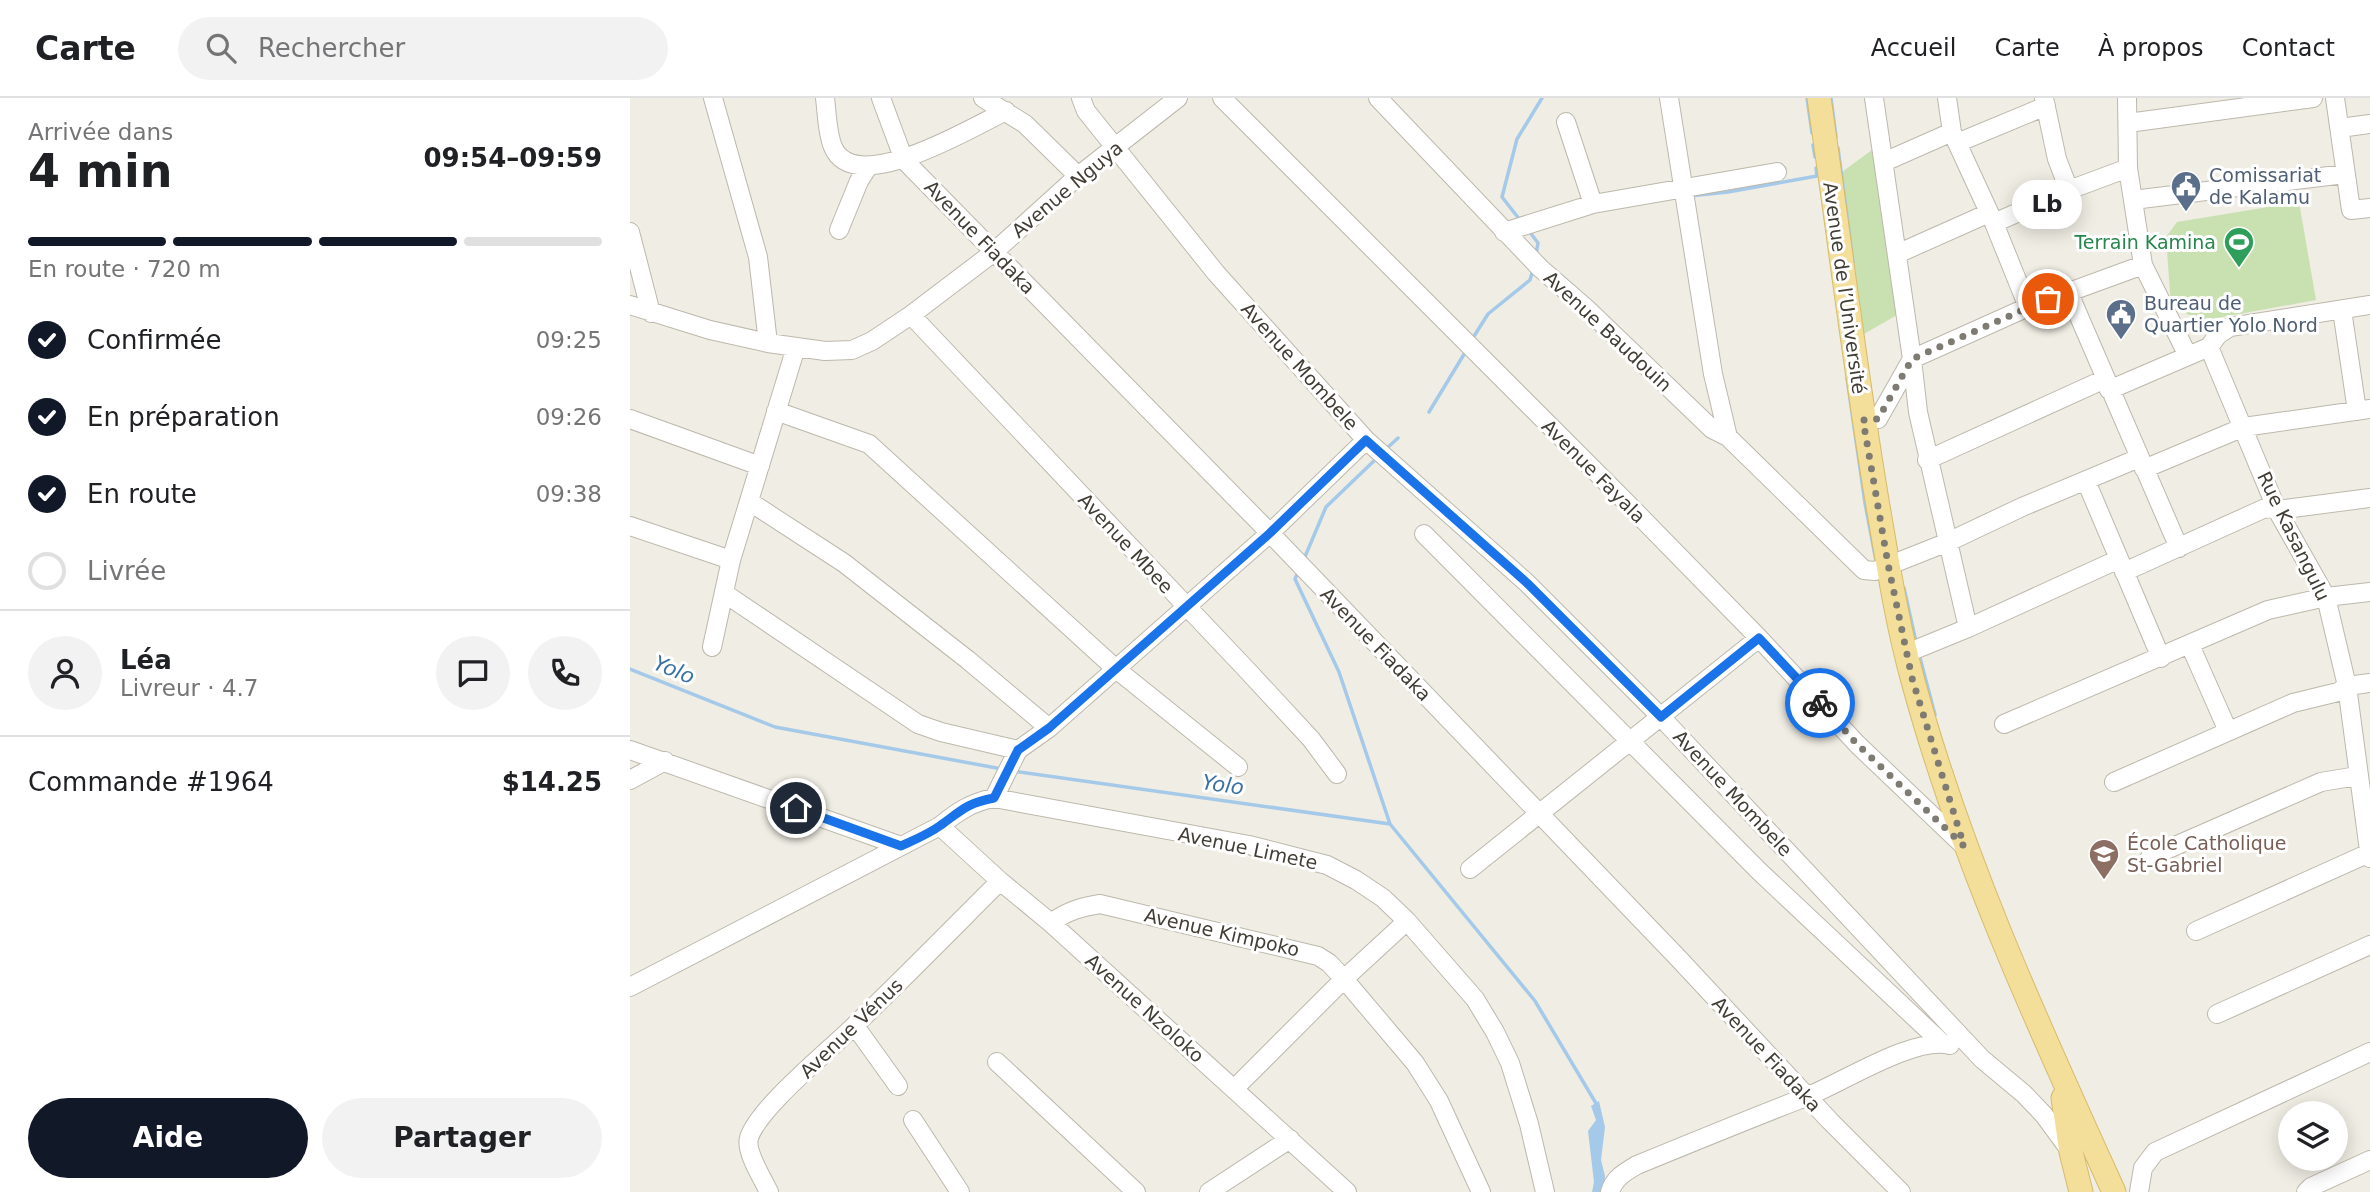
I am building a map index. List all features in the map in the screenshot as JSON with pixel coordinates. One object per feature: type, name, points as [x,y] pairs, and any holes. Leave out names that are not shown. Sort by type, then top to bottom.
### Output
[{"type":"main road","name":"Avenue de l’Université","points":[[1819,98],[1863,420],[1888,564],[1920,704],[1964,846],[2060,1077],[2114,1192]]},
{"type":"main road","name":"Avenue de l’Université","points":[[2060,1077],[2071,1152],[2081,1192]]},
{"type":"street","points":[[713,98],[758,257],[768,343]]},
{"type":"street","points":[[825,98],[833,147],[841,157],[853,164],[868,167],[904,160],[1006,111]]},
{"type":"street","name":"Avenue Fiadaka","points":[[881,98],[904,160],[1270,533],[1807,1097],[1895,1185]]},
{"type":"street","points":[[982,98],[1025,124],[1078,176]]},
{"type":"street","name":"Avenue Mombele","points":[[1081,98],[1087,111],[1216,273],[1378,451],[1527,583],[1661,717],[1982,1059],[2024,1094],[2044,1115],[2071,1152]]},
{"type":"street","name":"Avenue Nguya","points":[[630,305],[710,330],[768,343],[825,351],[852,350],[872,341],[911,316],[994,252],[1078,176],[1178,98]]},
{"type":"street","name":"Avenue Fayala","points":[[1222,98],[1759,638],[1857,744],[1964,846]]},
{"type":"street","name":"Avenue Baudouin","points":[[1378,98],[1518,228],[1534,262],[1712,429],[1728,438],[1864,570],[1875,571],[1888,564]]},
{"type":"street","points":[[1668,98],[1713,374],[1728,438]]},
{"type":"street","points":[[1879,98],[1884,162],[1918,412],[1968,628]]},
{"type":"street","points":[[1947,98],[1954,138],[2028,307]]},
{"type":"street","points":[[2127,98],[2129,168],[2143,265],[2188,356]]},
{"type":"street","points":[[2128,123],[2313,98]]},
{"type":"street","points":[[2335,98],[2351,210],[2370,208]]},
{"type":"street","points":[[1884,162],[2045,102],[2057,159],[2069,190]]},
{"type":"street","points":[[1566,122],[1593,204]]},
{"type":"street","points":[[2340,128],[2370,124]]},
{"type":"street","points":[[839,230],[859,181],[868,167]]},
{"type":"street","points":[[1897,254],[2129,168]]},
{"type":"street","points":[[1518,228],[1593,204],[1777,172]]},
{"type":"street","points":[[2133,201],[2345,174]]},
{"type":"street","points":[[630,232],[651,313]]},
{"type":"street","points":[[1863,420],[1878,419],[1912,359],[2028,307],[2143,265]]},
{"type":"street","points":[[2068,291],[2179,548]]},
{"type":"street","points":[[1927,460],[2107,384],[2209,347],[2218,335],[2230,327],[2370,305]]},
{"type":"street","points":[[1888,564],[1948,542],[2086,481],[2244,427],[2363,410],[2342,310]]},
{"type":"street","name":"Avenue Mbee","points":[[911,316],[1311,739],[1337,774]]},
{"type":"street","points":[[712,647],[732,560],[796,347]]},
{"type":"street","name":"Rue Kasangulu","points":[[2209,347],[2277,510],[2326,597],[2347,686],[2362,772],[2370,856]]},
{"type":"street","points":[[776,411],[869,444],[1116,669],[1238,767]]},
{"type":"street","points":[[630,419],[760,466]]},
{"type":"street","points":[[994,798],[1015,756],[1270,533],[1378,451]]},
{"type":"street","points":[[2086,481],[2161,657]]},
{"type":"street","points":[[1907,653],[2122,565],[2179,548],[2263,509],[2277,510],[2370,498]]},
{"type":"street","points":[[750,502],[844,563],[968,660],[1049,728]]},
{"type":"street","points":[[630,526],[732,560]]},
{"type":"street","points":[[1424,534],[1760,872],[1942,1043]]},
{"type":"street","points":[[2004,724],[2268,610],[2326,597],[2370,592]]},
{"type":"street","points":[[724,593],[918,724],[1015,756]]},
{"type":"street","points":[[1470,869],[1759,638]]},
{"type":"street","points":[[2190,645],[2228,731]]},
{"type":"street","points":[[2114,782],[2294,703],[2338,692],[2347,686],[2370,683]]},
{"type":"street","points":[[630,750],[901,846]]},
{"type":"street","points":[[630,780],[665,761]]},
{"type":"street","points":[[2150,857],[2321,782],[2362,772]]},
{"type":"street","name":"Avenue Limete","points":[[630,987],[940,826],[957,811],[979,801],[994,798],[1249,845],[1327,865],[1383,898],[1407,921],[1475,999],[1510,1063],[1529,1124],[1545,1192]]},
{"type":"street","name":"Avenue Nzoloko","points":[[940,826],[1347,1192]]},
{"type":"street","points":[[2196,931],[2370,856]]},
{"type":"street","name":"Avenue Vénus","points":[[769,1192],[753,1160],[748,1141],[754,1126],[768,1108],[855,1026],[1000,881]]},
{"type":"street","name":"Avenue Kimpoko","points":[[1051,923],[1081,906],[1100,904],[1306,951],[1329,963],[1415,1063],[1439,1101],[1481,1192]]},
{"type":"street","points":[[1234,1089],[1344,979],[1407,921]]},
{"type":"street","points":[[2217,1014],[2370,945]]},
{"type":"street","points":[[855,1026],[898,1086]]},
{"type":"street","points":[[1610,1192],[1612,1183],[1637,1164],[1807,1097],[1921,1046],[1942,1043],[1982,1059]]},
{"type":"street","points":[[2139,1192],[2143,1168],[2155,1152],[2370,1052]]},
{"type":"street","points":[[998,1062],[1136,1192]]},
{"type":"street","points":[[913,1121],[960,1192]]},
{"type":"street","points":[[1209,1192],[1290,1139]]},
{"type":"street","points":[[2306,1192],[2311,1187],[2370,1160]]},
{"type":"green space","points":[[1876,147],[1897,315],[1864,334],[1842,172]]},
{"type":"green space","name":"Terrain Kamina","points":[[2299,202],[2316,300],[2201,321],[2171,306],[2166,237],[2177,222]]},
{"type":"water","points":[[1599,1101],[1605,1127],[1601,1160],[1605,1176],[1604,1192],[1592,1192],[1594,1182],[1588,1131],[1596,1120],[1591,1106]]},
{"type":"waterway","points":[[1520,220],[1502,197],[1517,139],[1542,98]]},
{"type":"waterway","points":[[1807,98],[1812,133]]},
{"type":"waterway","points":[[1831,98],[1836,137]]},
{"type":"waterway","points":[[1813,145],[1815,157]]},
{"type":"waterway","points":[[1838,148],[1853,262]]},
{"type":"waterway","points":[[1689,196],[1817,176],[1816,168]]},
{"type":"waterway","points":[[1529,231],[1538,243],[1536,255]]},
{"type":"waterway","points":[[1471,341],[1488,314],[1530,280],[1533,269]]},
{"type":"waterway","points":[[1429,412],[1466,351]]},
{"type":"waterway","points":[[1847,378],[1876,561]]},
{"type":"waterway","points":[[1386,449],[1398,438]]},
{"type":"waterway","points":[[1304,559],[1326,507],[1378,457]]},
{"type":"waterway","points":[[1298,572],[1295,579],[1339,672],[1390,824]]},
{"type":"waterway","points":[[1904,588],[1916,642]]},
{"type":"waterway","points":[[1919,654],[1935,715]]},
{"type":"waterway","name":"Yolo","points":[[630,669],[775,727],[1002,769]]},
{"type":"waterway","name":"Yolo","points":[[1013,771],[1390,824],[1535,1001],[1597,1105]]},
{"type":"way so far","points":[[1820,703],[1857,744],[1964,846],[1912,678],[1888,564],[1863,420],[1878,419],[1912,359],[2048,299]]},
{"type":"place","name":"Comissariat de Kalamu","points":[[2186,213]]},
{"type":"place","name":"Terrain Kamina","points":[[2239,269]]},
{"type":"place","name":"Lb","points":[[2048,299]]},
{"type":"place","name":"Bureau de Quartier Yolo Nord","points":[[2121,341]]},
{"type":"place","name":"École Catholique St-Gabriel","points":[[2104,881]]},
{"type":"route","points":[[796,808],[901,846],[940,826],[957,811],[979,801],[994,798],[1018,750],[1049,728],[1270,533],[1366,440],[1527,583],[1661,717],[1759,638],[1820,703]]}]
